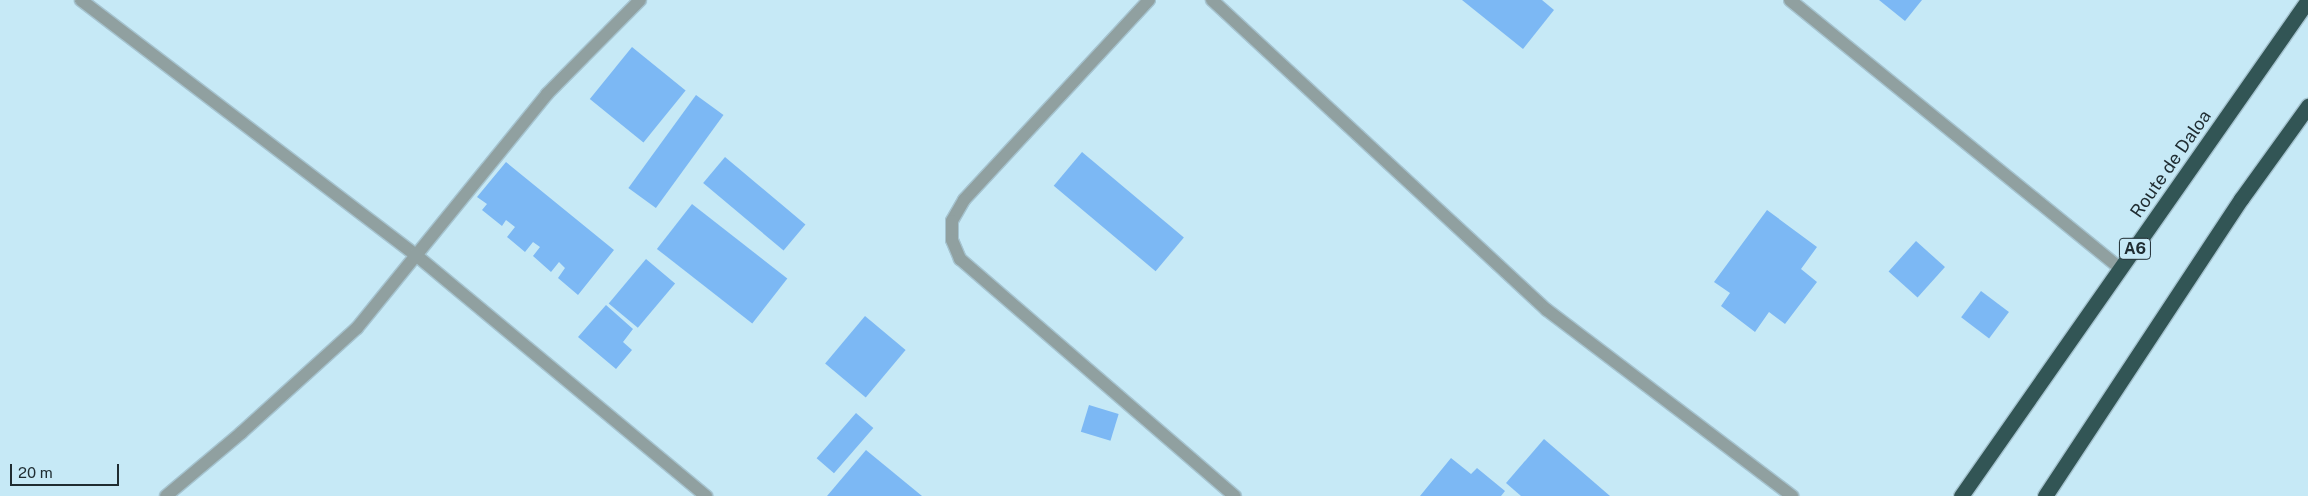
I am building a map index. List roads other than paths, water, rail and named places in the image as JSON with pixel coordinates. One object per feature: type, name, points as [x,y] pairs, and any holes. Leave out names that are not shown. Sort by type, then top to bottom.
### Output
[{"type":"highway","name":"Route de Daloa","points":[[1961,496],[2308,0]]},
{"type":"highway","points":[[2045,496],[2241,199],[2308,106]]},
{"type":"street","points":[[81,0],[417,256],[706,496]]},
{"type":"street","points":[[166,496],[241,433],[357,328],[547,94],[640,0]]},
{"type":"street","points":[[1149,0],[964,200],[952,221],[952,240],[960,259],[1234,496]]},
{"type":"street","points":[[1212,0],[1547,310],[1792,496]]},
{"type":"street","points":[[1790,0],[2121,269]]}]
